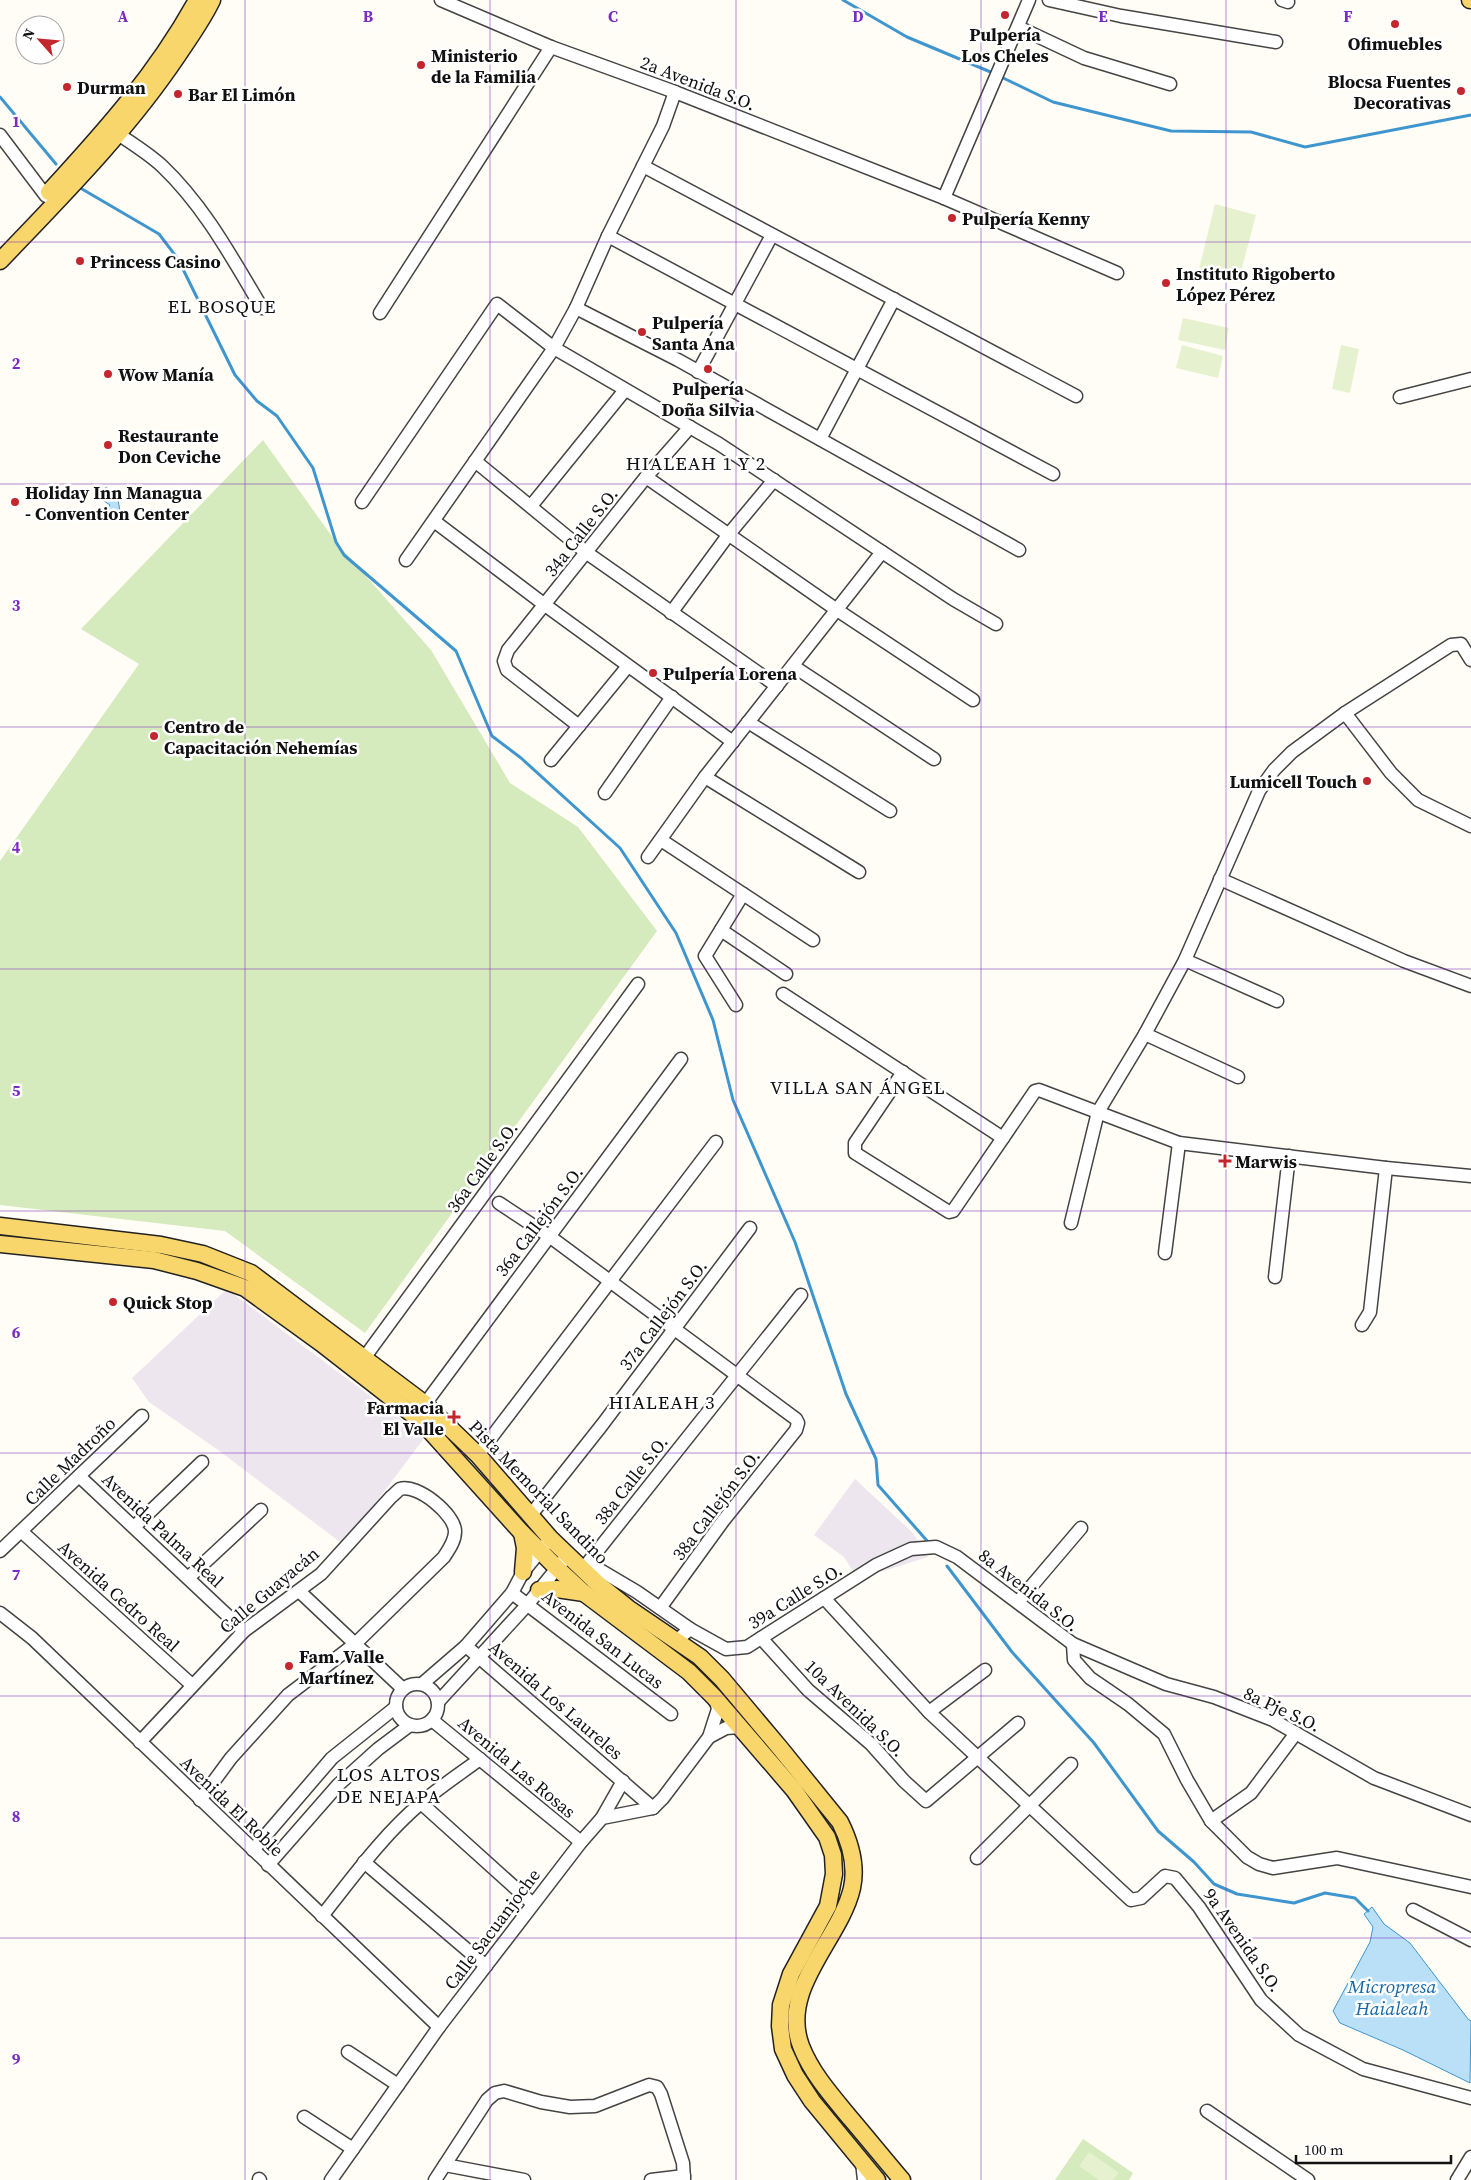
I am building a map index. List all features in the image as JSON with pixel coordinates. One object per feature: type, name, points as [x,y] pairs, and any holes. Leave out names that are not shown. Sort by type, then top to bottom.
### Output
[{"type":"main road","points":[[0,245],[130,102],[177,34],[197,0]]},
{"type":"main road","points":[[0,261],[118,134],[165,75],[212,0]]},
{"type":"main road","points":[[0,1227],[9,1232],[34,1238],[44,1249],[54,1240],[81,1242],[90,1238]]},
{"type":"main road","name":"Pista Memorial Sandino","points":[[0,1227],[161,1245],[203,1254],[251,1273],[360,1364],[420,1421],[522,1533],[586,1566],[628,1608],[700,1657],[722,1679],[840,1822],[848,1838],[854,1870],[852,1887],[846,1908],[805,1984],[798,2005],[797,2024],[801,2046],[815,2074],[902,2180]]},
{"type":"main road","name":"Pista Memorial Sandino","points":[[0,1244],[154,1260],[198,1271],[245,1288],[321,1343],[426,1404],[478,1455],[530,1516],[557,1568],[584,1593],[689,1672],[714,1697],[794,1790],[827,1837],[833,1855],[834,1874],[828,1906],[791,1974],[781,2005],[780,2026],[784,2049],[795,2075],[812,2101],[877,2180]]},
{"type":"main road","points":[[522,1533],[525,1548],[524,1572]]},
{"type":"main road","points":[[539,1590],[557,1589],[584,1593]]},
{"type":"main road","points":[[628,1626],[644,1630],[667,1645],[676,1641]]},
{"type":"street","name":"2a Avenida S.O.","points":[[440,0],[551,47],[675,92],[944,198],[1117,273]]},
{"type":"street","points":[[944,198],[1029,0]]},
{"type":"street","points":[[1049,0],[1121,16],[1276,42]]},
{"type":"street","points":[[1018,27],[1084,58],[1170,84]]},
{"type":"street","points":[[380,313],[551,47]]},
{"type":"street","points":[[406,560],[554,348],[576,308],[608,236],[662,126],[675,92]]},
{"type":"street","points":[[118,134],[161,165],[195,202],[218,234],[262,308]]},
{"type":"street","points":[[0,135],[46,196]]},
{"type":"street","points":[[643,166],[1076,396]]},
{"type":"street","points":[[698,372],[772,235]]},
{"type":"street","points":[[608,236],[1052,474]]},
{"type":"street","points":[[820,439],[894,300]]},
{"type":"street","points":[[362,502],[496,304],[554,348],[690,427],[774,480],[953,599],[996,624]]},
{"type":"street","points":[[576,308],[698,372],[1019,550]]},
{"type":"street","points":[[1400,397],[1471,379]]},
{"type":"street","points":[[531,506],[625,390]]},
{"type":"street","name":"34a Calle S.O.","points":[[579,726],[507,670],[504,661],[508,650],[646,477],[690,427]]},
{"type":"street","points":[[475,462],[587,553],[777,686]]},
{"type":"street","points":[[646,477],[838,610],[973,700]]},
{"type":"street","points":[[671,613],[729,534],[774,480]]},
{"type":"street","points":[[434,521],[545,605],[733,742]]},
{"type":"street","points":[[648,857],[705,777],[882,552]]},
{"type":"street","points":[[1072,1223],[1098,1112],[1145,1034],[1185,960],[1259,791],[1274,770],[1292,752],[1345,714],[1451,645],[1461,644],[1471,660]]},
{"type":"street","points":[[551,760],[628,666]]},
{"type":"street","points":[[792,666],[934,759]]},
{"type":"street","points":[[606,793],[672,697]]},
{"type":"street","points":[[1345,714],[1391,773],[1418,800],[1471,826]]},
{"type":"street","points":[[748,722],[890,811]]},
{"type":"street","points":[[705,777],[859,872]]},
{"type":"street","points":[[661,840],[813,940]]},
{"type":"street","points":[[1220,879],[1404,961],[1471,986]]},
{"type":"street","points":[[736,1005],[705,956],[743,894]]},
{"type":"street","points":[[721,930],[786,974]]},
{"type":"street","points":[[1185,960],[1276,1001]]},
{"type":"street","name":"36a Calle S.O.","points":[[360,1364],[638,984]]},
{"type":"street","points":[[783,994],[1003,1138]]},
{"type":"street","points":[[1145,1034],[1238,1077]]},
{"type":"street","name":"36a Callejón S.O.","points":[[426,1404],[681,1059]]},
{"type":"street","points":[[903,1072],[854,1143],[855,1153],[949,1212],[953,1211],[1035,1090],[1179,1142],[1386,1168],[1471,1176]]},
{"type":"street","points":[[478,1455],[716,1142]]},
{"type":"street","points":[[1165,1253],[1179,1142]]},
{"type":"street","points":[[1275,1277],[1289,1156]]},
{"type":"street","points":[[1362,1325],[1370,1312],[1386,1168]]},
{"type":"street","points":[[499,1203],[549,1236],[736,1375]]},
{"type":"street","name":"37a Callejón S.O.","points":[[530,1516],[602,1425],[750,1228]]},
{"type":"street","name":"38a Calle S.O.","points":[[586,1566],[801,1295]]},
{"type":"street","name":"38a Callejón S.O.","points":[[660,1608],[723,1521],[796,1430],[798,1423],[796,1419],[736,1375]]},
{"type":"street","name":"Calle Madroño","points":[[0,1551],[142,1416]]},
{"type":"street","points":[[134,1528],[202,1462]]},
{"type":"street","name":"Avenida Palma Real","points":[[79,1476],[244,1630]]},
{"type":"street","name":"Calle Guayacán","points":[[140,1742],[244,1630],[320,1574],[391,1497],[401,1489],[414,1489],[435,1502],[450,1519],[456,1530],[454,1541],[444,1556],[355,1644]]},
{"type":"street","points":[[188,1578],[261,1510]]},
{"type":"street","points":[[1018,1602],[1081,1528]]},
{"type":"street","name":"Avenida Cedro Real","points":[[22,1532],[192,1685]]},
{"type":"street","points":[[422,1684],[466,1646],[512,1593],[524,1572],[545,1544]]},
{"type":"street","name":"39a Calle S.O.","points":[[586,1566],[660,1608],[690,1629],[726,1650],[747,1647],[876,1565],[911,1549],[936,1547]]},
{"type":"street","name":"8a Avenida S.O.","points":[[936,1547],[957,1557],[1073,1644],[1074,1660],[1090,1678],[1128,1704],[1164,1734],[1187,1780],[1211,1821],[1247,1857],[1259,1864],[1272,1868],[1337,1858],[1471,1887]]},
{"type":"street","points":[[438,1702],[528,1604],[568,1556]]},
{"type":"street","points":[[299,1591],[403,1689]]},
{"type":"street","name":"Avenida San Lucas","points":[[512,1593],[671,1714]]},
{"type":"street","points":[[824,1598],[929,1712],[1031,1805]]},
{"type":"street","name":"Avenida El Roble","points":[[0,1613],[32,1638],[439,2027]]},
{"type":"street","points":[[676,1641],[690,1629]]},
{"type":"street","name":"10a Avenida S.O.","points":[[761,1638],[808,1690],[871,1744],[904,1782],[926,1801],[976,1756]]},
{"type":"street","points":[[200,1800],[231,1758],[288,1695],[355,1644]]},
{"type":"street","name":"8a Pje S.O.","points":[[1073,1644],[1166,1684],[1214,1697],[1273,1720],[1374,1778],[1471,1815]]},
{"type":"street","name":"Avenida Los Laureles","points":[[466,1646],[480,1656],[653,1808]]},
{"type":"street","points":[[929,1712],[985,1670]]},
{"type":"street","points":[[415,1684],[422,1684],[432,1691],[438,1702],[438,1708],[432,1720],[422,1725],[410,1725],[400,1718],[396,1707],[396,1700],[403,1689],[415,1684]]},
{"type":"street","points":[[602,1818],[653,1808],[663,1798],[709,1737],[718,1709],[714,1697]]},
{"type":"street","points":[[253,1850],[332,1758],[396,1707]]},
{"type":"street","name":"Avenida Las Rosas","points":[[432,1720],[581,1842]]},
{"type":"street","points":[[976,1756],[1018,1723]]},
{"type":"street","points":[[268,1865],[338,1785],[378,1749],[410,1725]]},
{"type":"street","points":[[709,1737],[726,1728],[740,1727]]},
{"type":"street","points":[[1211,1821],[1251,1793],[1286,1749],[1296,1733]]},
{"type":"street","points":[[322,1916],[364,1862],[396,1827],[421,1804],[480,1759]]},
{"type":"street","points":[[977,1858],[1071,1764]]},
{"type":"street","name":"Avenida Los Laureles","points":[[602,1818],[623,1781]]},
{"type":"street","points":[[421,1804],[533,1904]]},
{"type":"street","name":"9a Avenida S.O.","points":[[1031,1805],[1131,1900],[1141,1898],[1165,1876],[1175,1878],[1199,1907],[1261,2000],[1299,2035],[1363,2069],[1471,2098]]},
{"type":"street","name":"Calle Sacuanjoche","points":[[331,2180],[439,2027],[581,1842],[602,1818]]},
{"type":"street","points":[[364,1862],[486,1966]]},
{"type":"street","points":[[1412,1910],[1471,1940]]},
{"type":"street","points":[[348,2052],[398,2085]]},
{"type":"street","points":[[435,2180],[487,2100],[494,2093],[504,2091],[570,2108],[595,2106],[649,2085],[657,2087],[683,2163],[684,2178],[651,2180]]},
{"type":"street","points":[[1207,2111],[1308,2180]]},
{"type":"street","points":[[304,2117],[353,2149]]},
{"type":"street","points":[[1457,2180],[1471,2157]]},
{"type":"street","points":[[862,2162],[864,2180]]},
{"type":"street","points":[[446,2165],[524,2180]]},
{"type":"shaded area","points":[[227,1289],[425,1437],[344,1545],[218,1450],[149,1402],[132,1378]]},
{"type":"shaded area","points":[[855,1479],[913,1533],[928,1557],[858,1579],[844,1557],[814,1535]]},
{"type":"green space","points":[[1215,204],[1256,215],[1238,283],[1198,273]]},
{"type":"green space","points":[[1183,318],[1229,328],[1225,350],[1178,340]]},
{"type":"green space","points":[[1182,345],[1223,356],[1218,378],[1176,368]]},
{"type":"green space","points":[[1341,345],[1359,349],[1350,393],[1332,389]]},
{"type":"green space","points":[[263,440],[336,542],[431,650],[510,783],[578,827],[657,931],[365,1333],[225,1231],[0,1205],[0,861],[139,664],[81,629]]},
{"type":"green space","points":[[1083,2139],[1133,2173],[1129,2180],[1055,2180]]},
{"type":"green space","points":[[1089,2152],[1119,2173],[1113,2180],[1099,2180],[1079,2166]]},
{"type":"water","points":[[106,487],[117,494],[120,511],[113,521],[104,514],[110,505],[101,499],[106,491],[104,489]]},
{"type":"water","name":"Micropresa Haialeah","points":[[1372,1907],[1384,1924],[1410,1943],[1471,2021],[1470,2083],[1403,2050],[1340,2023],[1333,2011],[1370,1942],[1373,1927],[1364,1914]]},
{"type":"waterway","points":[[843,0],[907,37],[993,73]]},
{"type":"waterway","points":[[999,76],[1053,102],[1171,131],[1251,132],[1305,147],[1471,115]]},
{"type":"waterway","points":[[0,97],[56,164]]},
{"type":"waterway","points":[[82,189],[159,234],[178,259],[235,375],[257,401],[277,416],[313,468],[336,542],[344,555],[456,651],[492,736],[521,758],[620,848],[676,933],[713,1020],[733,1100],[795,1242],[846,1394],[876,1459],[878,1485],[929,1543]]},
{"type":"waterway","points":[[947,1566],[1012,1652],[1094,1743],[1158,1831],[1194,1862],[1214,1884],[1237,1894],[1294,1903],[1325,1893],[1355,1898],[1368,1911]]},
{"type":"place","name":"Pulpería Los Cheles","points":[[1005,15]]},
{"type":"place","name":"Ofimuebles","points":[[1395,24]]},
{"type":"place","name":"Ministerio de la Familia","points":[[421,65]]},
{"type":"place","name":"Durman","points":[[67,87]]},
{"type":"place","name":"Blocsa Fuentes Decorativas","points":[[1461,91]]},
{"type":"place","name":"Bar El Limón","points":[[178,94]]},
{"type":"place","name":"Pulpería Kenny","points":[[952,218]]},
{"type":"place","name":"Princess Casino","points":[[80,261]]},
{"type":"place","name":"Instituto Rigoberto López Pérez","points":[[1166,283]]},
{"type":"place","name":"Pulpería Santa Ana","points":[[642,332]]},
{"type":"place","name":"Pulpería Doña Silvia","points":[[708,369]]},
{"type":"place","name":"Wow Manía","points":[[108,374]]},
{"type":"place","name":"Restaurante Don Ceviche","points":[[108,445]]},
{"type":"place","name":"Holiday Inn Managua - Convention Center","points":[[15,502]]},
{"type":"place","name":"Pulpería Lorena","points":[[653,673]]},
{"type":"place","name":"Centro de Capacitación Nehemías","points":[[154,736]]},
{"type":"place","name":"Lumicell Touch","points":[[1367,781]]},
{"type":"place","name":"Marwis","points":[[1225,1161]]},
{"type":"place","name":"Quick Stop","points":[[113,1302]]},
{"type":"place","name":"Farmacia El Valle","points":[[454,1417]]},
{"type":"place","name":"Fam. Valle Martínez","points":[[289,1666]]},
{"type":"district","name":"EL BOSQUE","points":[[222,306]]},
{"type":"district","name":"HIALEAH 1 Y 2","points":[[696,463]]},
{"type":"district","name":"VILLA SAN ÁNGEL","points":[[858,1087]]},
{"type":"district","name":"HIALEAH 3","points":[[662,1402]]},
{"type":"district","name":"LOS ALTOS DE NEJAPA","points":[[389,1785]]}]
